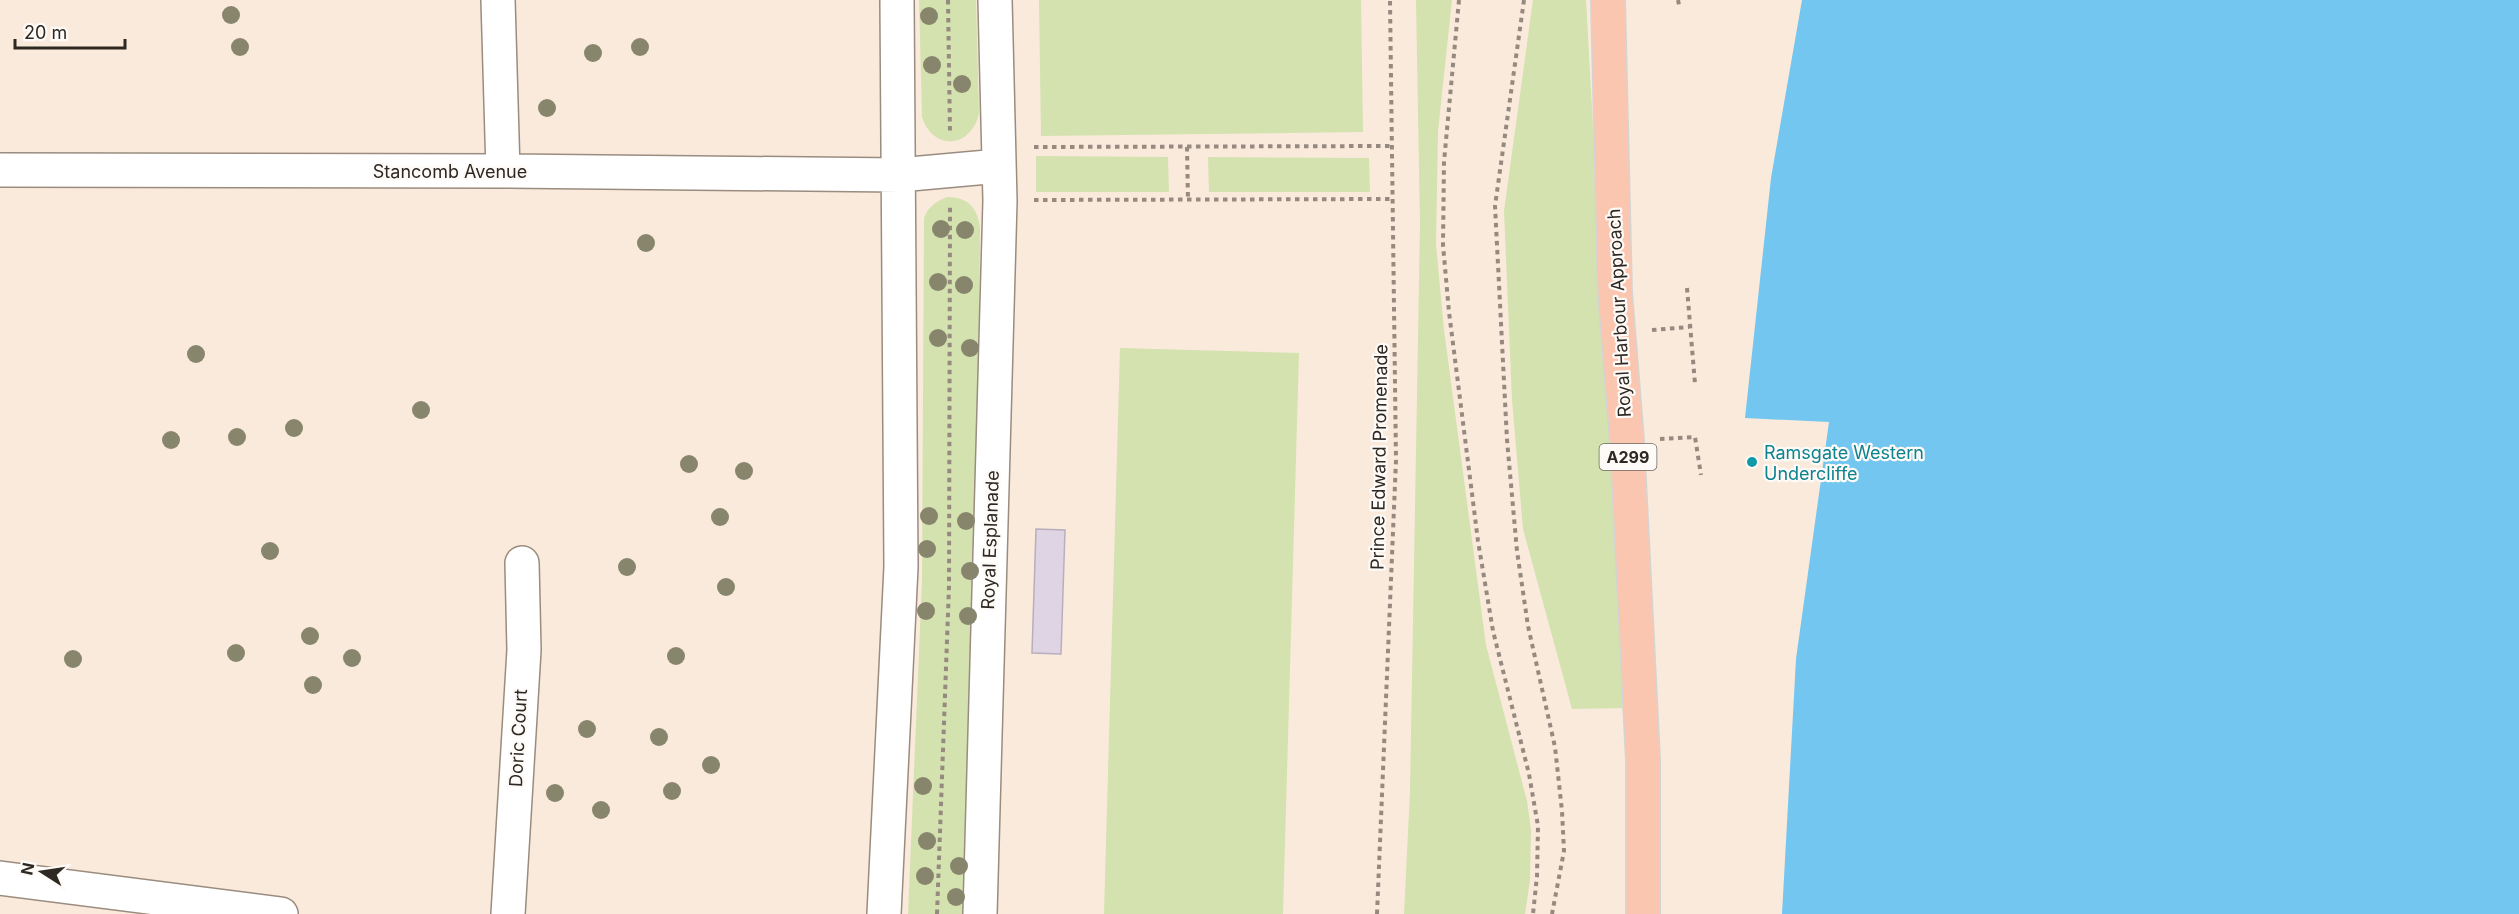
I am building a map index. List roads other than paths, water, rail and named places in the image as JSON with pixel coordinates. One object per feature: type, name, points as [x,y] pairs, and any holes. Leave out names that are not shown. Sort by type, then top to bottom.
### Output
[{"type":"highway","name":"Royal Harbour Approach","points":[[1608,0],[1615,293],[1627,441],[1643,760],[1643,914]]},
{"type":"street","points":[[498,0],[503,171]]},
{"type":"street","points":[[884,914],[901,567],[897,0]]},
{"type":"street","name":"Royal Esplanade","points":[[980,914],[1000,201],[995,0]]},
{"type":"street","points":[[899,175],[950,170],[999,157]]},
{"type":"street","name":"Stancomb Avenue","points":[[0,170],[899,175]]},
{"type":"street","name":"Doric Court","points":[[508,914],[524,650],[522,563]]},
{"type":"street","points":[[0,878],[281,914]]},
{"type":"water","points":[[1802,0],[2519,0],[2519,914],[1782,914],[1796,659],[1829,422],[1745,418],[1771,178]]},
{"type":"place","name":"Ramsgate Western Undercliffe","points":[[1752,462]]}]
